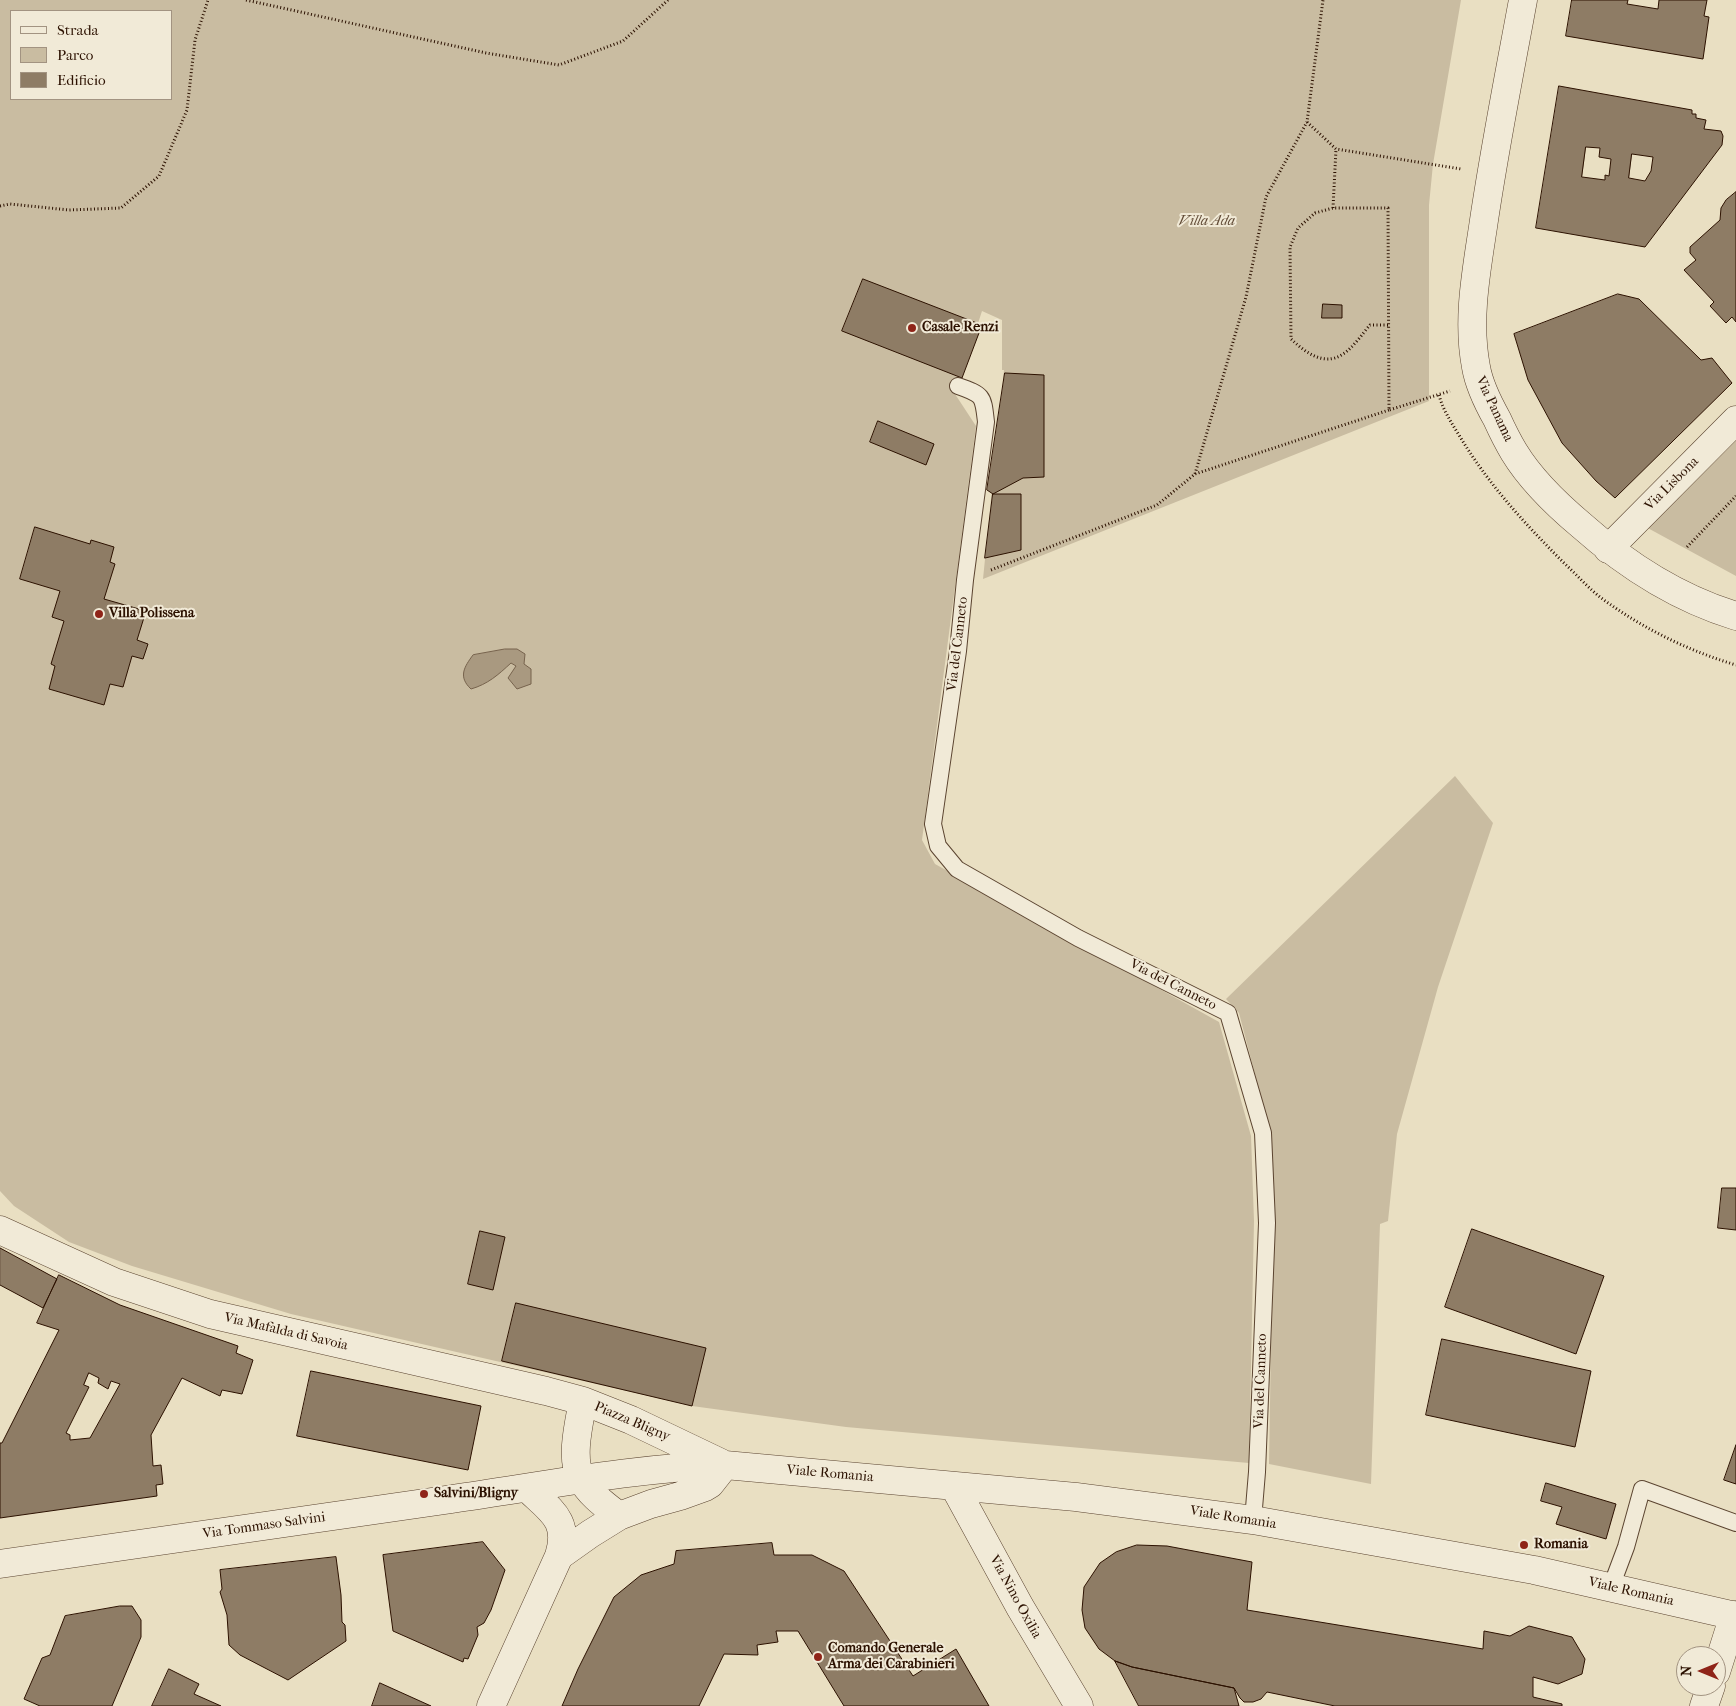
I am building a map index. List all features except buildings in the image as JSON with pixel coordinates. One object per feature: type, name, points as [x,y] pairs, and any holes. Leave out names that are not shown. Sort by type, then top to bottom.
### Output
[{"type":"street","name":"Via Panama","points":[[1523,0],[1491,174],[1474,298],[1474,353],[1480,382],[1490,407],[1515,453],[1529,473],[1565,511],[1628,564],[1686,596],[1733,611]]},
{"type":"street","name":"Via Lisbona","points":[[1608,549],[1736,420]]},
{"type":"street","name":"Via Mafalda di Savoia","points":[[0,1230],[114,1282],[210,1314],[583,1401]]},
{"type":"street","name":"Piazza Bligny","points":[[581,1479],[576,1451],[583,1401],[631,1420],[725,1465]]},
{"type":"street","name":"Viale Romania","points":[[725,1465],[1076,1497],[1253,1520],[1534,1570],[1735,1616]]},
{"type":"street","points":[[528,1488],[677,1466],[725,1465]]},
{"type":"street","points":[[559,1556],[620,1516],[705,1487],[710,1484],[725,1465]]},
{"type":"street","points":[[581,1479],[603,1504],[620,1516]]},
{"type":"street","name":"Via Nino Oxilia","points":[[954,1486],[1020,1607],[1078,1706]]},
{"type":"street","points":[[491,1706],[563,1545],[560,1522],[552,1510],[528,1488]]},
{"type":"street","name":"Via Tommaso Salvini","points":[[0,1564],[528,1488]]},
{"type":"street","points":[[1725,1646],[1735,1616]]},
{"type":"lane","name":"Via del Canneto","points":[[958,386],[974,392],[984,400],[986,422],[965,580],[958,652],[933,824],[938,846],[957,869],[1078,938],[1228,1013],[1263,1133],[1267,1223],[1257,1472],[1253,1520]]},
{"type":"lane","points":[[1611,1587],[1626,1547],[1642,1489],[1736,1523]]},
{"type":"path","points":[[0,206],[10,204],[69,210],[121,208],[160,176],[187,110],[195,40],[208,0]]},
{"type":"path","points":[[246,0],[486,53],[559,65],[623,41],[668,0]]},
{"type":"path","points":[[1195,474],[1246,297],[1266,197],[1307,122],[1323,0]]},
{"type":"path","points":[[1307,122],[1336,149],[1491,174]]},
{"type":"path","points":[[1332,208],[1336,149]]},
{"type":"path","points":[[1388,325],[1370,326],[1344,354],[1332,359],[1318,358],[1304,351],[1291,339],[1290,247],[1298,228],[1315,213],[1332,208],[1388,208],[1389,410]]},
{"type":"path","points":[[965,580],[1157,505],[1195,474],[1439,395]]},
{"type":"path","points":[[1687,546],[1736,496]]},
{"type":"green space","name":"Villa Ada","points":[[0,0],[1461,0],[1433,164],[1429,205],[1429,401],[983,579],[1004,370],[1002,370],[1002,320],[982,311],[955,394],[976,426],[922,840],[935,864],[1219,1022],[1251,1136],[1254,1221],[1249,1463],[846,1427],[692,1406],[291,1314],[132,1266],[69,1242],[14,1206],[0,1191]]},
{"type":"green space","points":[[1736,436],[1736,576],[1644,526]]},
{"type":"green space","points":[[1455,776],[1493,823],[1438,987],[1397,1134],[1388,1221],[1380,1224],[1371,1484],[1269,1464],[1273,1223],[1270,1132],[1239,1013],[1226,999]]},
{"type":"shaded area","points":[[505,649],[517,649],[525,654],[524,664],[531,669],[531,684],[517,689],[508,678],[516,666],[511,663],[483,685],[471,689],[467,685],[464,672],[473,655]]},
{"type":"place","name":"Casale Renzi","points":[[912,328]]},
{"type":"place","name":"Villa Polissena","points":[[99,614]]},
{"type":"place","name":"Salvini/Bligny","points":[[424,1494]]},
{"type":"place","name":"Romania","points":[[1524,1545]]},
{"type":"place","name":"Comando Generale Arma dei Carabinieri","points":[[818,1657]]}]
